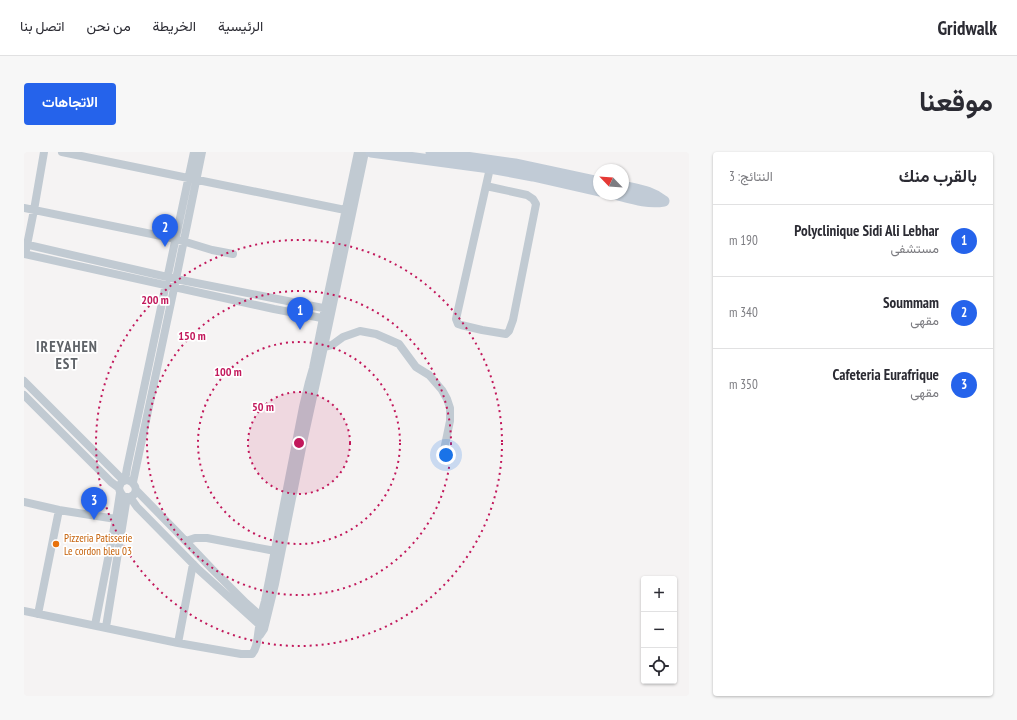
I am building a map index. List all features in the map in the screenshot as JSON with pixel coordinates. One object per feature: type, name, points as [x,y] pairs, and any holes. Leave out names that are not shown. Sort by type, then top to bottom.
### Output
[{"type":"street","points":[[44,152],[34,210],[24,255],[328,309]]},
{"type":"street","points":[[62,152],[349,210]]},
{"type":"street","points":[[124,494],[134,493],[129,483],[192,179],[194,152]]},
{"type":"street","points":[[192,179],[202,152]]},
{"type":"street","points":[[263,623],[274,551],[306,395],[326,319],[349,210],[358,152]]},
{"type":"street","points":[[349,210],[365,152]]},
{"type":"street","points":[[370,152],[464,161],[593,181]]},
{"type":"street","points":[[431,152],[490,168],[514,168],[533,176],[593,190]]},
{"type":"street","points":[[486,186],[533,198],[536,204],[513,320],[510,331],[506,334],[461,325],[458,324],[456,319],[490,168]]},
{"type":"street","points":[[629,187],[650,192],[664,201],[649,202],[629,197]]},
{"type":"street","points":[[24,208],[180,240],[212,250],[233,254]]},
{"type":"street","points":[[25,245],[274,308],[326,319]]},
{"type":"street","points":[[24,611],[178,642],[247,655],[252,654],[275,584],[324,347],[326,319]]},
{"type":"street","points":[[324,347],[332,345],[343,337],[360,331],[376,334],[399,344],[416,367],[429,375],[442,390],[447,399],[450,408],[450,421],[444,450]]},
{"type":"street","points":[[24,381],[129,483],[212,570],[246,603],[263,623]]},
{"type":"street","points":[[24,395],[194,564],[263,623]]},
{"type":"street","points":[[106,627],[124,494],[121,483],[129,483]]},
{"type":"street","points":[[95,625],[116,519],[124,494]]},
{"type":"street","points":[[24,502],[59,510],[116,519]]},
{"type":"street","points":[[38,614],[59,510]]},
{"type":"street","points":[[186,542],[195,538],[207,538],[274,551]]},
{"type":"street","points":[[178,642],[194,564]]},
{"type":"place","name":"Soummam","points":[[165,247]]},
{"type":"place","name":"Polyclinique Sidi Ali Lebhar","points":[[300,330]]},
{"type":"place","name":"Cafeteria Eurafrique","points":[[94,520]]},
{"type":"place","name":"Pizzeria Patisserie Le cordon bleu 03","points":[[56,544]]},
{"type":"district","name":"IREYAHEN EST","points":[[67,354]]}]
